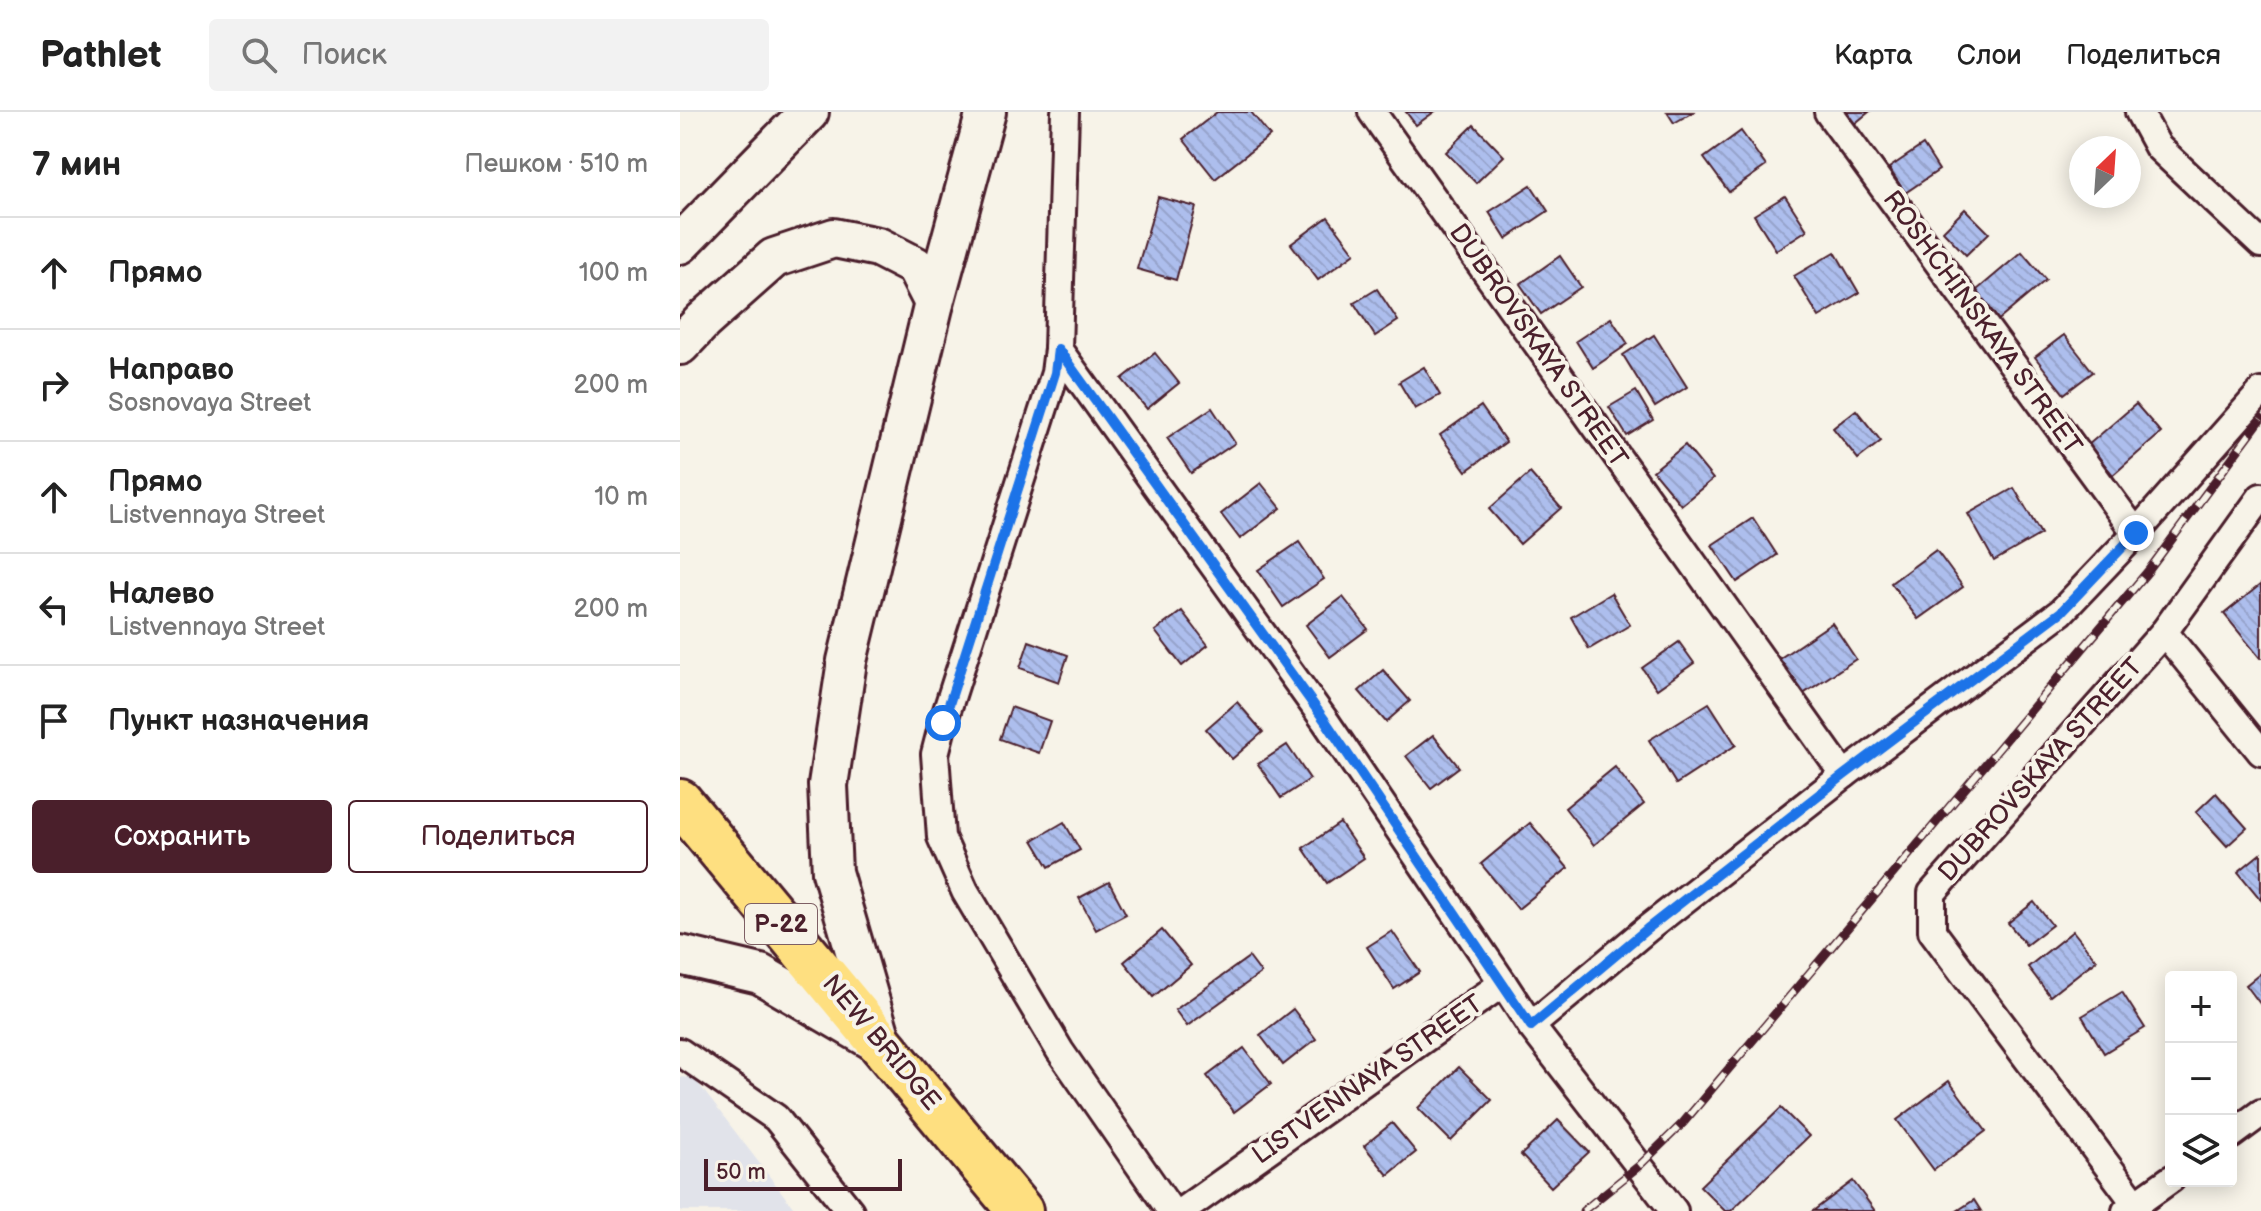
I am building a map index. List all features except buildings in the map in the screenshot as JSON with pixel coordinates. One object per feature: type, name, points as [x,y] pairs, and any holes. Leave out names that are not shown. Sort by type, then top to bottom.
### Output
[{"type":"highway","name":"NEW BRIDGE","points":[[680,802],[1020,1211]]},
{"type":"main road","points":[[680,244],[809,112]]},
{"type":"main road","points":[[883,1046],[832,872],[828,785],[847,661],[934,303],[986,112]]},
{"type":"main road","points":[[680,345],[774,258],[834,238],[878,247],[915,266],[934,303]]},
{"type":"main road","points":[[680,955],[760,974],[883,1046]]},
{"type":"street","points":[[1065,112],[1055,373],[935,754],[941,837],[965,891],[1060,1051],[1171,1211]]},
{"type":"street","name":"DUBROVSKAYA STREET","points":[[1372,112],[1844,775]]},
{"type":"street","name":"ROSHCHINSKAYA STREET","points":[[1828,112],[2136,533]]},
{"type":"street","points":[[2139,112],[2158,147],[2261,244]]},
{"type":"street","points":[[1058,349],[1326,722],[1503,983]]},
{"type":"street","points":[[1531,1026],[1647,929],[1844,775],[2061,612],[2261,392]]},
{"type":"street","name":"DUBROVSKAYA STREET","points":[[2131,1207],[1932,931],[1932,893],[2164,632],[2261,497]]},
{"type":"street","points":[[2164,632],[2261,752]]},
{"type":"street","name":"LISTVENNAYA STREET","points":[[1182,1211],[1503,983],[1531,1026],[1674,1211]]},
{"type":"street","points":[[680,1052],[776,1118],[850,1211]]},
{"type":"street","points":[[2237,1131],[2261,1113]]},
{"type":"street","points":[[2131,1207],[2165,1183]]},
{"type":"shaded area","points":[[680,1077],[694,1078],[796,1211],[680,1211]]},
{"type":"railway","points":[[1583,1211],[1640,1165],[1683,1123],[2149,570],[2261,419]]},
{"type":"route","points":[[943,723],[1055,373],[1058,349],[1326,722],[1531,1026],[1647,929],[1844,775],[2061,612],[2136,533]]}]
